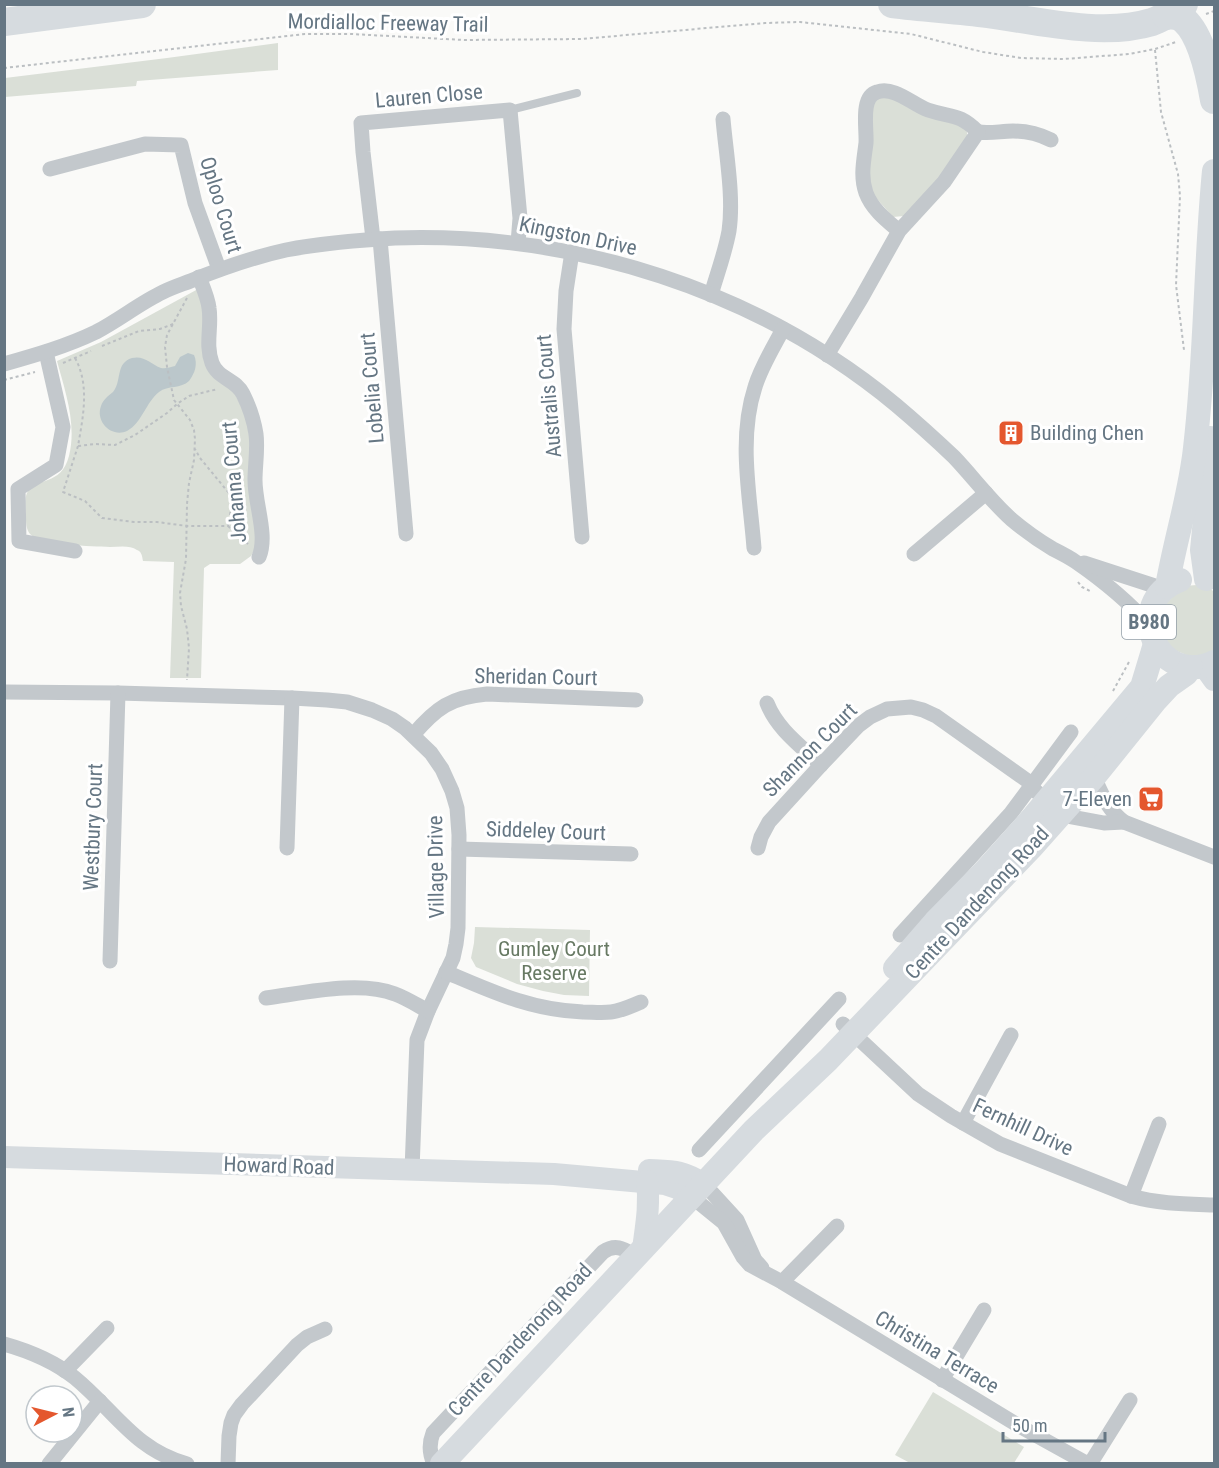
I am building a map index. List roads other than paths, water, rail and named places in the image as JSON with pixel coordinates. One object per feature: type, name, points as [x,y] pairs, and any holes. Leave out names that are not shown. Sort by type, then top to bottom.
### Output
[{"type":"highway","points":[[4,22],[142,4]]},
{"type":"highway","points":[[892,4],[1099,28],[1154,21],[1175,10]]},
{"type":"highway","points":[[1175,10],[1173,15],[1182,18],[1192,31],[1203,55],[1215,100]]},
{"type":"main road","name":"B980","points":[[1166,588],[1182,525],[1195,449],[1201,392],[1215,171]]},
{"type":"main road","name":"B980","points":[[1206,669],[1178,664],[1160,651],[1152,634],[1150,615],[1157,597],[1166,588],[1183,579],[1194,578],[1210,581],[1202,550],[1215,365]]},
{"type":"main road","name":"Centre Dandenong Road","points":[[1083,780],[1142,687],[1152,634]]},
{"type":"main road","name":"Centre Dandenong Road","points":[[442,1464],[754,1130],[814,1055],[848,1029],[935,922],[986,870],[1047,799],[1083,780],[1169,686],[1186,674],[1206,669]]},
{"type":"main road","name":"Howard Road","points":[[4,1157],[554,1174],[646,1181],[698,1190]]},
{"type":"main road","name":"Howard Road","points":[[554,1174],[603,1169],[677,1172],[688,1174],[698,1190]]},
{"type":"main road","points":[[640,1252],[648,1213],[646,1181]]},
{"type":"street","points":[[899,231],[871,204],[862,178],[862,162],[866,145],[865,117],[872,95],[880,91],[894,93],[929,111],[960,117],[969,122],[978,132],[1028,132],[1051,140]]},
{"type":"street","name":"Lauren Close","points":[[377,239],[363,152],[361,123],[510,110],[520,218],[518,243]]},
{"type":"street","points":[[711,295],[729,232],[730,215],[723,118]]},
{"type":"street","points":[[827,355],[899,231],[944,182],[978,132]]},
{"type":"street","name":"Oploo Court","points":[[50,170],[145,144],[181,145],[198,212],[219,269]]},
{"type":"street","name":"Kingston Drive","points":[[4,364],[46,352],[96,332],[163,292],[201,284],[219,269],[286,250],[377,239],[441,237],[518,243],[594,257],[643,270],[711,295],[783,329],[827,355],[865,381],[910,418],[954,457],[1008,516],[1029,534],[1073,560],[1133,607],[1152,634]]},
{"type":"street","name":"Lobelia Court","points":[[377,239],[406,534]]},
{"type":"street","name":"Australis Court","points":[[572,252],[566,291],[564,329],[582,537]]},
{"type":"street","name":"Johanna Court","points":[[201,284],[209,306],[209,355],[216,371],[242,391],[256,434],[256,498],[263,535],[259,557]]},
{"type":"street","points":[[754,548],[746,442],[747,424],[755,386],[783,329]]},
{"type":"street","points":[[46,352],[63,427],[56,465],[18,489],[19,541],[75,551]]},
{"type":"street","points":[[914,554],[986,493]]},
{"type":"street","name":"Kingston Drive","points":[[1073,560],[1166,588]]},
{"type":"street","name":"Village Drive","points":[[4,692],[327,699],[347,702],[392,719],[431,753],[442,769],[457,808],[459,849],[457,936],[453,958],[421,1027],[416,1052],[412,1170]]},
{"type":"street","name":"Westbury Court","points":[[110,961],[118,693]]},
{"type":"street","name":"Sheridan Court","points":[[413,735],[427,718],[448,703],[473,695],[636,700]]},
{"type":"street","points":[[287,848],[291,698]]},
{"type":"street","points":[[767,703],[780,726],[821,765]]},
{"type":"street","name":"Shannon Court","points":[[758,848],[769,822],[821,765],[858,726],[887,709],[911,707],[936,716],[1047,799]]},
{"type":"street","name":"Centre Dandenong Road","points":[[900,935],[1011,813],[1047,799],[1071,732]]},
{"type":"street","points":[[1083,780],[1124,822],[1215,856]]},
{"type":"street","points":[[1047,799],[1104,823],[1124,822]]},
{"type":"street","name":"Siddeley Court","points":[[459,849],[631,854]]},
{"type":"street","points":[[447,972],[508,997],[555,1010],[612,1012],[641,1002]]},
{"type":"street","points":[[266,998],[362,987],[396,994],[428,1011]]},
{"type":"street","points":[[699,1150],[839,999]]},
{"type":"street","name":"Fernhill Drive","points":[[848,1029],[918,1094],[963,1124],[1000,1144],[1131,1196],[1159,1203],[1215,1205]]},
{"type":"street","points":[[963,1124],[1011,1035]]},
{"type":"street","points":[[735,1112],[754,1130]]},
{"type":"street","points":[[1131,1196],[1159,1124]]},
{"type":"street","name":"Christina Terrace","points":[[698,1190],[737,1220],[755,1260],[766,1273],[1021,1427],[1089,1464]]},
{"type":"street","points":[[782,1282],[837,1226]]},
{"type":"street","name":"Centre Dandenong Road","points":[[434,1464],[430,1449],[433,1433],[603,1252],[615,1246],[640,1252]]},
{"type":"street","points":[[942,1380],[984,1310]]},
{"type":"street","points":[[64,1371],[107,1328]]},
{"type":"street","points":[[228,1464],[231,1423],[234,1415],[297,1345],[307,1337],[325,1329]]},
{"type":"street","points":[[4,1344],[20,1348],[64,1371],[100,1401],[129,1432],[143,1443],[168,1458],[187,1464]]},
{"type":"street","points":[[1089,1464],[1130,1400]]},
{"type":"street","points":[[49,1464],[100,1401]]},
{"type":"lane","name":"Lauren Close","points":[[510,110],[577,93]]},
{"type":"place","name":"Building Chen","points":[[1011,433]]},
{"type":"place","name":"7-Eleven","points":[[1151,799]]},
{"type":"park label","name":"Gumley Court Reserve","points":[[554,961]]}]
